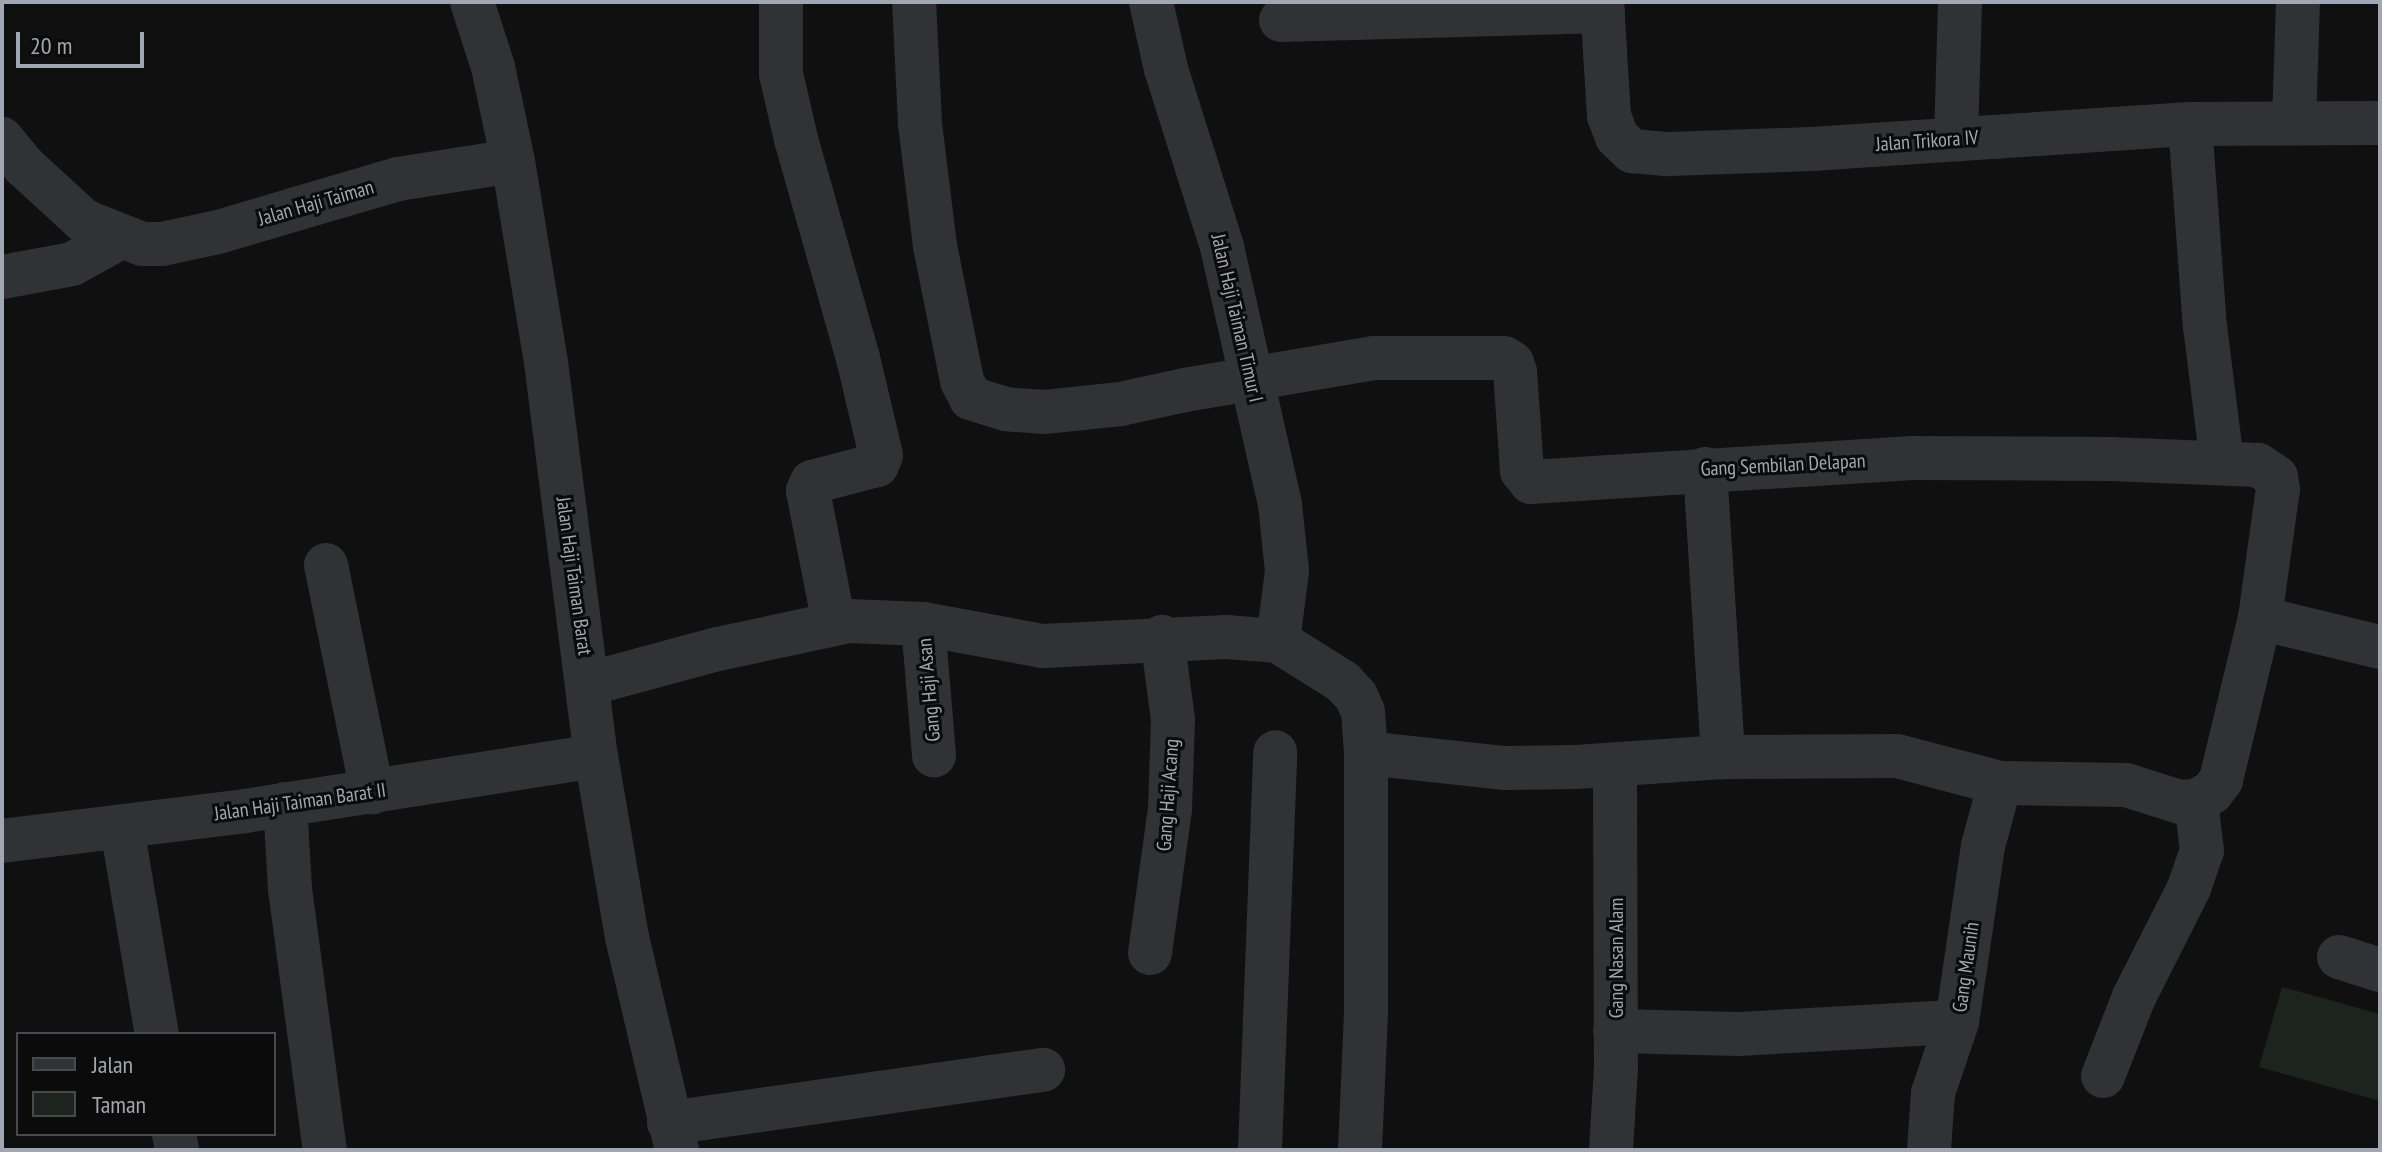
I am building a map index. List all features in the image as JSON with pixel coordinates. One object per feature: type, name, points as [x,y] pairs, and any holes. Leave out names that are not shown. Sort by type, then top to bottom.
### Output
[{"type":"street","name":"Jalan Haji Taiman Barat","points":[[472,2],[493,67],[513,161],[546,362],[596,756],[627,937],[673,1137]]},
{"type":"street","points":[[781,2],[781,74],[812,205],[858,358],[881,455],[877,465],[812,482],[808,491],[834,623]]},
{"type":"street","points":[[914,2],[920,123],[935,246],[962,381],[971,398],[1006,409],[1045,412],[1121,404],[1251,378]]},
{"type":"street","name":"Jalan Haji Taiman Timur I","points":[[1151,2],[1166,69],[1222,247],[1280,504],[1287,571],[1278,641]]},
{"type":"street","points":[[1956,138],[1960,2]]},
{"type":"street","points":[[2294,122],[2298,2]]},
{"type":"street","points":[[1281,20],[1603,7]]},
{"type":"street","name":"Jalan Trikora IV","points":[[1603,7],[1609,116],[1617,137],[1632,151],[1669,154],[1812,149],[2190,124],[2380,123]]},
{"type":"street","points":[[2190,124],[2205,326],[2222,462]]},
{"type":"street","name":"Jalan Haji Taiman","points":[[2,139],[24,166],[84,221],[142,244],[162,244],[218,232],[398,179],[513,161]]},
{"type":"street","points":[[2,277],[72,264],[121,237]]},
{"type":"street","name":"Gang Sembilan Delapan","points":[[1251,378],[1374,358],[1504,358],[1512,363],[1515,372],[1522,471],[1531,482],[1912,458],[2258,465],[2276,477],[2278,489],[2260,618]]},
{"type":"street","points":[[1705,469],[1723,757]]},
{"type":"street","points":[[326,565],[372,792]]},
{"type":"street","points":[[1366,753],[1505,768],[1615,765],[1723,757],[1897,756],[2000,783],[2126,785],[2180,802],[2196,801],[2212,792],[2221,780],[2260,618],[2380,647]]},
{"type":"street","points":[[588,684],[834,623],[886,620],[923,624],[1043,646],[1162,637],[1278,641],[1343,682],[1356,696],[1363,712],[1366,753],[1366,1012],[1360,1150]]},
{"type":"street","name":"Gang Haji Asan","points":[[923,624],[934,756]]},
{"type":"street","name":"Gang Haji Acang","points":[[1150,953],[1170,809],[1173,720],[1162,637]]},
{"type":"street","points":[[1260,1150],[1275,752]]},
{"type":"street","name":"Jalan Haji Taiman Barat II","points":[[2,841],[122,828],[596,756]]},
{"type":"street","name":"Gang Nasan Alam","points":[[1611,1150],[1615,1031],[1615,765]]},
{"type":"street","name":"Gang Maunih","points":[[1929,1150],[1933,1093],[1957,1022],[1983,846],[2000,783]]},
{"type":"street","points":[[2103,1076],[2134,997],[2189,888],[2198,863],[2203,838],[2196,801]]},
{"type":"street","points":[[285,804],[290,889],[325,1150]]},
{"type":"street","points":[[122,828],[157,1032]]},
{"type":"street","points":[[2339,957],[2380,970]]},
{"type":"street","points":[[1615,1031],[1739,1034],[1957,1022]]},
{"type":"street","points":[[673,1137],[1043,1070]]},
{"type":"green space","points":[[2282,987],[2380,1014],[2380,1101],[2259,1067]]}]
